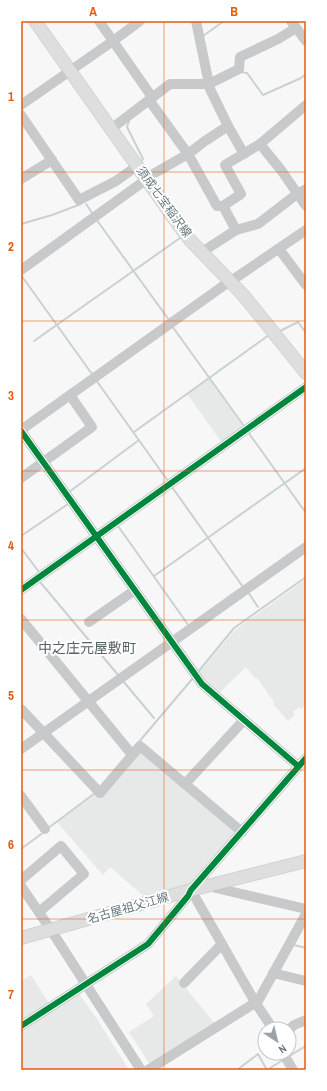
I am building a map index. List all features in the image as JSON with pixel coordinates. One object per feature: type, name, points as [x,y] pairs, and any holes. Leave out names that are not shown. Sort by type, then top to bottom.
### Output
[{"type":"main road","name":"須成七宝稲沢線","points":[[35,21],[180,227],[244,296],[306,373]]},
{"type":"main road","name":"名古屋祖父江線","points":[[21,938],[191,890],[306,862]]},
{"type":"street","points":[[99,21],[188,154],[218,206],[223,206],[241,194],[225,165],[260,144],[306,105]]},
{"type":"street","points":[[21,105],[70,72],[140,21]]},
{"type":"street","points":[[196,21],[209,84],[228,126],[244,154]]},
{"type":"street","points":[[111,129],[170,84],[209,84],[239,69],[240,57],[278,39],[294,24],[306,41]]},
{"type":"street","points":[[21,115],[79,200],[116,181],[137,166]]},
{"type":"street","points":[[21,270],[146,179],[188,154],[228,126]]},
{"type":"street","points":[[260,144],[281,170],[302,192],[306,206]]},
{"type":"street","points":[[21,179],[52,160]]},
{"type":"street","points":[[202,252],[236,230],[252,227],[258,224],[302,192]]},
{"type":"street","points":[[223,206],[236,230]]},
{"type":"street","points":[[298,766],[202,684],[21,431],[230,281],[306,230]]},
{"type":"street","points":[[279,248],[306,285]]},
{"type":"street","points":[[21,590],[306,387]]},
{"type":"street","points":[[21,478],[92,427],[70,395]]},
{"type":"street","points":[[21,749],[306,547]]},
{"type":"street","points":[[89,622],[135,590]]},
{"type":"street","points":[[21,619],[129,751]]},
{"type":"street","points":[[21,709],[100,793],[140,746],[242,832]]},
{"type":"street","points":[[185,784],[244,720]]},
{"type":"street","points":[[21,1026],[148,944],[188,896],[191,890],[306,758]]},
{"type":"street","points":[[21,796],[45,828]]},
{"type":"street","points":[[21,880],[61,846],[84,874],[38,912]]},
{"type":"street","points":[[215,884],[216,888],[306,909]]},
{"type":"street","points":[[21,886],[142,1070]]},
{"type":"street","points":[[191,890],[255,1002],[268,1021]]},
{"type":"street","points":[[148,1070],[258,1001],[306,914]]},
{"type":"street","points":[[184,983],[222,944]]},
{"type":"street","points":[[273,973],[306,981]]},
{"type":"street","points":[[288,1061],[293,1070]]},
{"type":"shaded area","points":[[209,379],[244,428],[223,444],[187,394]]},
{"type":"shaded area","points":[[306,579],[306,705],[301,709],[299,707],[293,712],[295,715],[288,721],[273,704],[274,702],[257,678],[255,678],[246,667],[217,695],[199,673],[236,629]]},
{"type":"shaded area","points":[[140,750],[235,831],[235,833],[193,882],[180,888],[146,898],[110,867],[103,875],[57,822],[97,793]]},
{"type":"shaded area","points":[[31,975],[50,1005],[21,1024],[21,981]]},
{"type":"shaded area","points":[[176,976],[216,1025],[151,1066],[129,1032],[154,1016],[146,1004]]},
{"type":"shaded area","points":[[77,991],[97,1019],[129,1070],[21,1070],[21,1028]]},
{"type":"waterway","points":[[203,36],[224,21]]},
{"type":"waterway","points":[[241,72],[247,73],[263,95],[301,78],[306,74]]},
{"type":"waterway","points":[[129,121],[127,127],[143,159],[141,162]]},
{"type":"waterway","points":[[21,224],[52,215],[81,204]]},
{"type":"waterway","points":[[86,204],[93,214]]},
{"type":"waterway","points":[[96,219],[169,320]]},
{"type":"waterway","points":[[34,341],[180,238]]},
{"type":"waterway","points":[[21,275],[92,374]]},
{"type":"waterway","points":[[280,331],[298,322],[306,333]]},
{"type":"waterway","points":[[172,326],[244,426]]},
{"type":"waterway","points":[[134,432],[269,335]]},
{"type":"waterway","points":[[96,380],[168,481]]},
{"type":"waterway","points":[[248,432],[306,513]]},
{"type":"waterway","points":[[69,492],[139,440]]},
{"type":"waterway","points":[[154,576],[306,468]]},
{"type":"waterway","points":[[172,487],[243,587]]},
{"type":"waterway","points":[[21,536],[68,504]]},
{"type":"waterway","points":[[118,526],[189,626]]},
{"type":"waterway","points":[[21,548],[39,572]]},
{"type":"waterway","points":[[198,672],[234,628],[306,577]]},
{"type":"waterway","points":[[40,582],[119,676]]},
{"type":"waterway","points":[[248,592],[258,607]]},
{"type":"waterway","points":[[138,743],[193,678]]},
{"type":"waterway","points":[[123,681],[154,718]]},
{"type":"waterway","points":[[47,829],[95,793]]},
{"type":"waterway","points":[[21,849],[44,832]]},
{"type":"waterway","points":[[294,945],[306,948]]},
{"type":"waterway","points":[[297,1051],[306,1046]]},
{"type":"waterway","points":[[237,1070],[257,1055]]},
{"type":"waterway","points":[[262,1061],[267,1070],[281,1061]]},
{"type":"cycle path","points":[[21,590],[306,387]]},
{"type":"cycle path","points":[[21,431],[202,684],[298,766]]},
{"type":"cycle path","points":[[21,1026],[148,944],[188,896],[191,890],[306,758]]},
{"type":"district","name":"中之庄元屋敷町","points":[[87,648]]}]
